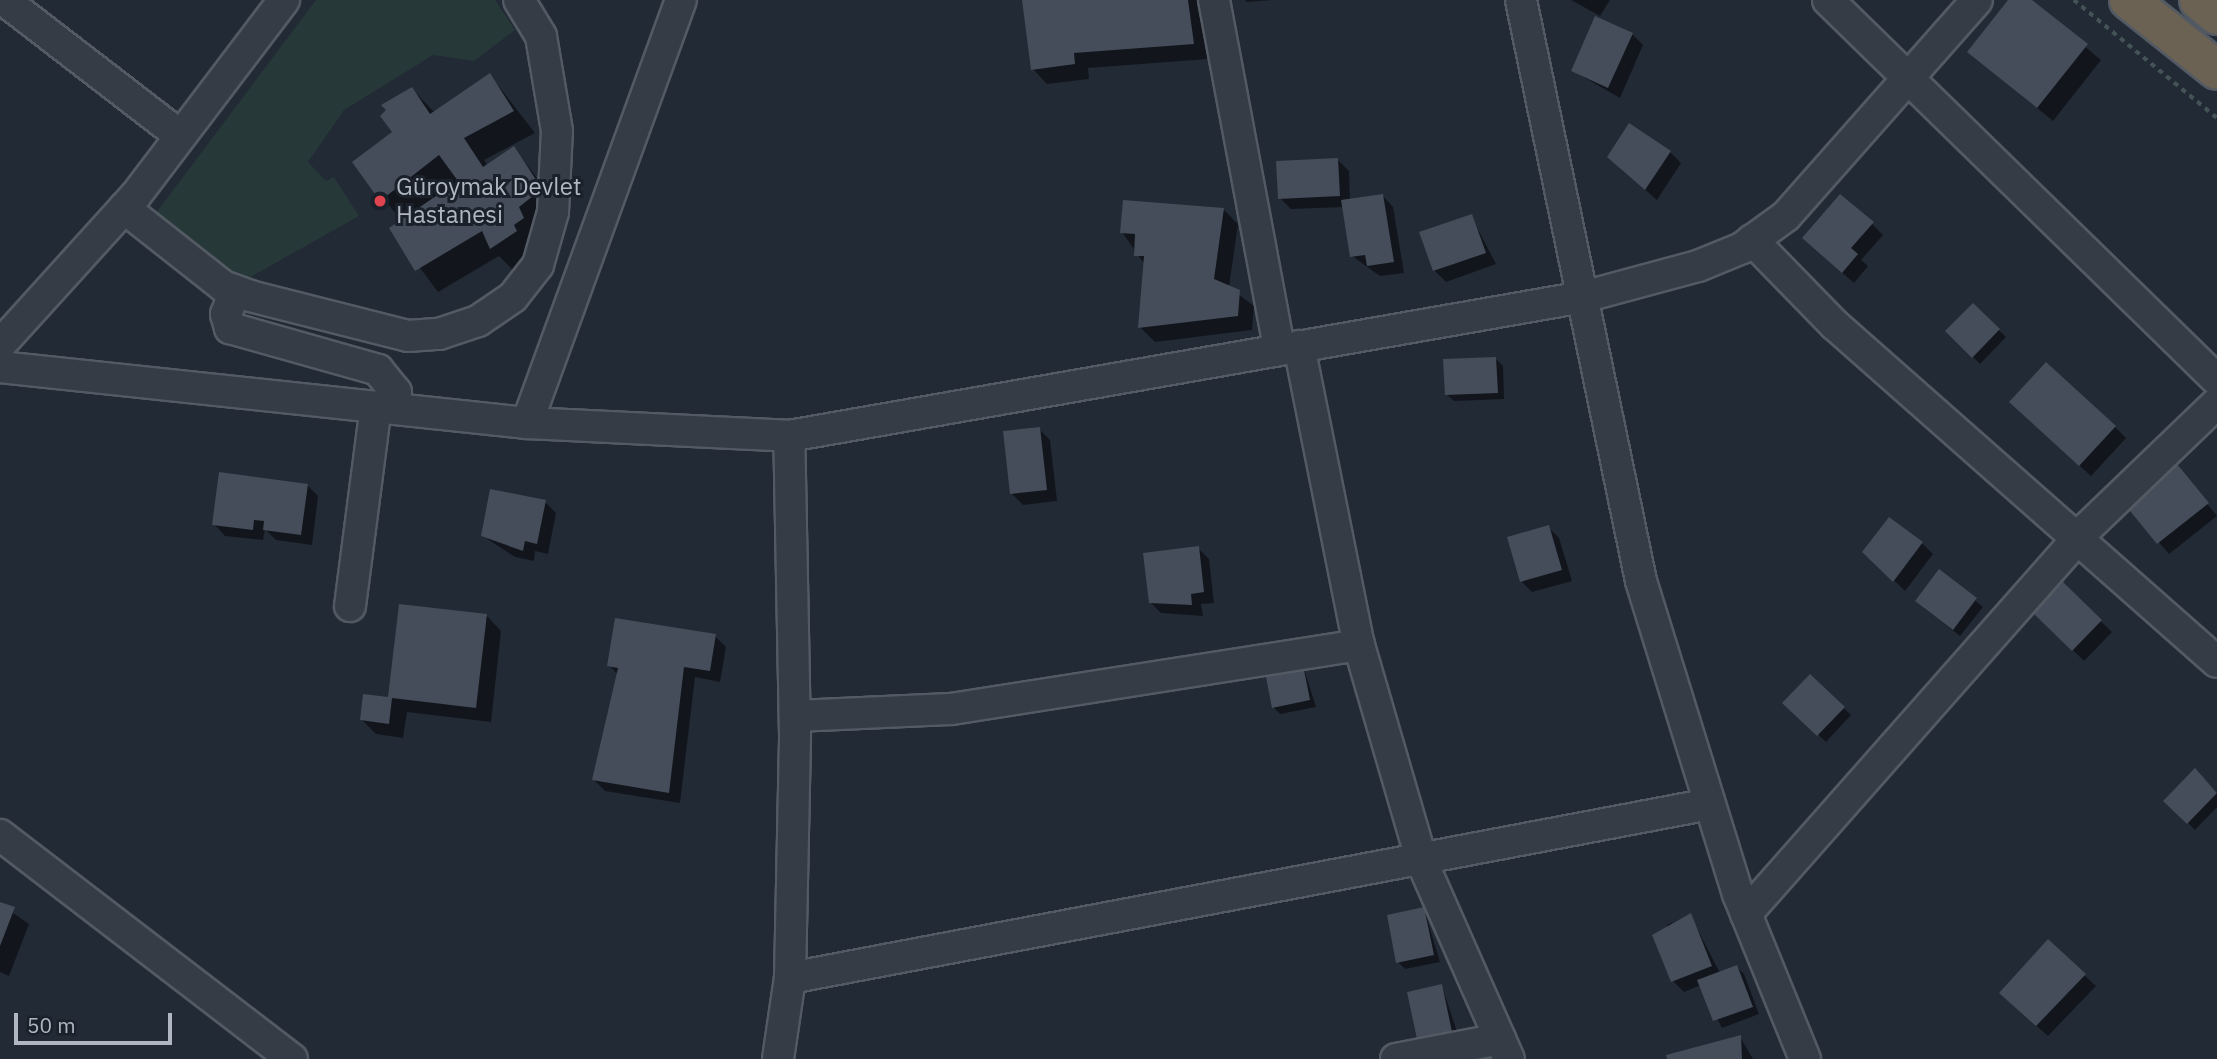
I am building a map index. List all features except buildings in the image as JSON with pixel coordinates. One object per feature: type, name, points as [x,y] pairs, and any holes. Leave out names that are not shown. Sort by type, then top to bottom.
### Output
[{"type":"highway","points":[[2129,0],[2217,70]]},
{"type":"highway","points":[[2199,0],[2217,15]]},
{"type":"street","points":[[4,0],[179,135]]},
{"type":"street","points":[[1,347],[124,208],[284,0]]},
{"type":"street","points":[[124,208],[235,291],[408,336],[439,334],[478,321],[513,297],[538,265],[558,169],[541,36],[519,0]]},
{"type":"street","points":[[527,423],[681,0]]},
{"type":"street","points":[[1214,0],[1289,347],[1359,645],[1422,862],[1504,1049],[1396,1059]]},
{"type":"street","points":[[1521,0],[1641,580],[1746,914],[1805,1059]]},
{"type":"street","points":[[1828,0],[1909,75],[2217,380]]},
{"type":"street","points":[[1,347],[385,408],[527,423],[789,436],[1583,297],[1698,266],[1752,240],[1786,215],[1977,0]]},
{"type":"street","points":[[1752,240],[1835,325],[2079,537],[2217,662]]},
{"type":"street","points":[[235,291],[226,314],[230,328],[378,370],[396,392],[385,408],[350,606]]},
{"type":"street","points":[[1746,914],[2079,537],[2217,403]]},
{"type":"street","points":[[778,1059],[790,978],[794,716],[789,436]]},
{"type":"street","points":[[794,716],[951,709],[1359,645]]},
{"type":"street","points":[[790,978],[1422,862],[1710,804]]},
{"type":"street","points":[[0,835],[292,1059]]},
{"type":"path","points":[[2074,0],[2217,118]]},
{"type":"shaded area","points":[[316,0],[495,0],[515,30],[474,61],[433,55],[344,110],[308,162],[326,181],[334,177],[359,216],[245,280],[230,275],[156,213]]},
{"type":"place","name":"Güroymak Devlet Hastanesi","points":[[380,201]]}]
